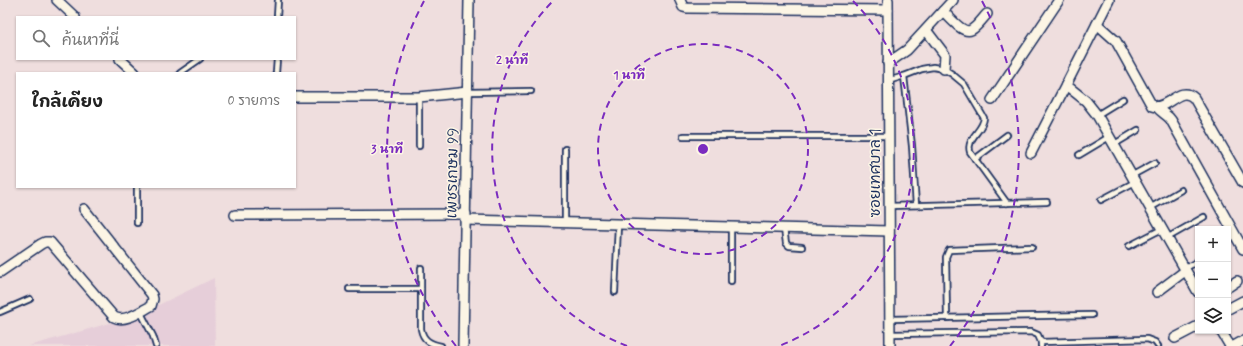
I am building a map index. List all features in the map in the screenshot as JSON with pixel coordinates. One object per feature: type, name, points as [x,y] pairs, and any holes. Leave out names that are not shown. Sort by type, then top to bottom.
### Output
[{"type":"street","points":[[57,0],[75,16]]},
{"type":"street","name":"เพชรเกษม 99","points":[[463,346],[469,0]]},
{"type":"street","points":[[680,0],[683,6],[687,8],[888,10]]},
{"type":"street","name":"ซอยเทศบาล 1","points":[[888,0],[890,346]]},
{"type":"street","points":[[888,63],[907,50],[953,0]]},
{"type":"street","points":[[992,100],[1059,0]]},
{"type":"street","points":[[1031,153],[1109,0]]},
{"type":"street","points":[[943,11],[963,30],[968,31],[972,30],[986,14]]},
{"type":"street","points":[[1097,24],[1110,34],[1116,41],[1152,106],[1157,107],[1159,111],[1166,114],[1171,120],[1243,249]]},
{"type":"street","points":[[926,30],[945,55],[944,69]]},
{"type":"street","points":[[121,60],[134,72]]},
{"type":"street","points":[[1066,85],[1086,101],[1097,115],[1195,287]]},
{"type":"street","points":[[296,97],[419,97],[468,92]]},
{"type":"street","points":[[1157,107],[1182,94],[1191,94],[1243,183]]},
{"type":"street","points":[[0,272],[41,244],[50,242],[114,318],[118,320],[124,319],[151,306],[153,299],[152,295],[84,209]]},
{"type":"street","points":[[235,215],[465,217],[565,223],[889,231]]},
{"type":"street","points":[[1157,292],[1185,270]]},
{"type":"street","points":[[1231,285],[1237,281]]},
{"type":"street","points":[[1231,307],[1243,301]]},
{"type":"street","points":[[1175,338],[1195,328]]},
{"type":"street","points":[[1223,334],[1230,346]]},
{"type":"street","points":[[1234,346],[1243,341]]},
{"type":"lane","points":[[277,16],[278,0]]},
{"type":"lane","points":[[181,72],[199,60]]},
{"type":"lane","points":[[276,60],[276,72]]},
{"type":"lane","points":[[888,81],[922,69],[933,67],[944,69],[964,84],[984,118],[981,126],[970,142],[969,147],[975,159],[1006,203]]},
{"type":"lane","points":[[904,76],[912,146],[916,205]]},
{"type":"lane","points":[[468,92],[531,91]]},
{"type":"lane","points":[[419,97],[419,146]]},
{"type":"lane","points":[[1097,115],[1123,99]]},
{"type":"lane","points":[[1078,155],[1138,130]]},
{"type":"lane","points":[[683,136],[889,136]]},
{"type":"lane","points":[[975,159],[1007,136]]},
{"type":"lane","points":[[565,149],[565,223]]},
{"type":"lane","points":[[1101,200],[1156,163]]},
{"type":"lane","points":[[137,188],[137,223]]},
{"type":"lane","points":[[1150,208],[1181,190]]},
{"type":"lane","points":[[889,206],[1046,202]]},
{"type":"lane","points":[[1167,238],[1204,217]]},
{"type":"lane","points":[[615,292],[618,224]]},
{"type":"lane","points":[[731,227],[731,281]]},
{"type":"lane","points":[[784,229],[786,243],[789,246],[802,247]]},
{"type":"lane","points":[[1129,246],[1162,229]]},
{"type":"lane","points":[[947,318],[946,257],[949,250],[1032,247]]},
{"type":"lane","points":[[1185,270],[1197,262]]},
{"type":"lane","points":[[421,268],[421,329],[423,337],[428,342],[441,346]]},
{"type":"lane","points":[[349,289],[421,289]]},
{"type":"lane","points":[[0,312],[30,299]]},
{"type":"lane","points":[[140,311],[153,336],[156,346]]},
{"type":"lane","points":[[890,319],[1092,315]]},
{"type":"lane","points":[[891,334],[1031,332],[1038,335],[1041,344],[1147,340],[1155,342],[1158,346]]},
{"type":"shaded area","points":[[214,278],[215,346],[29,346],[138,315]]}]
